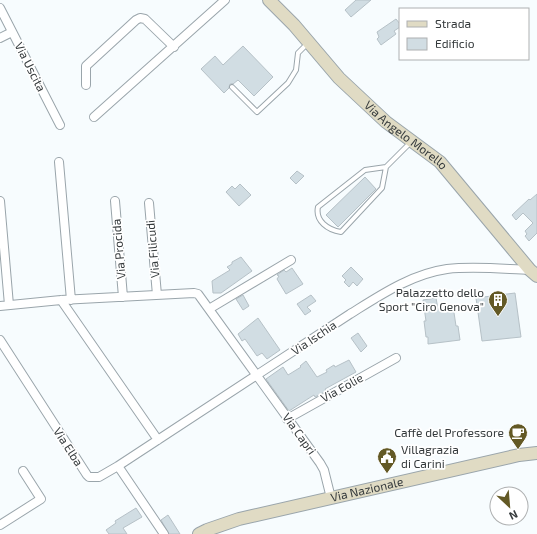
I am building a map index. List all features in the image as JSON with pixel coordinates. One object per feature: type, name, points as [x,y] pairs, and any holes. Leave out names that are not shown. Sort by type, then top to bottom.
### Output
[{"type":"street","points":[[94,117],[225,0]]},
{"type":"street","name":"Via Angelo Morello","points":[[269,0],[309,42],[344,83],[386,122],[440,162],[534,273]]},
{"type":"street","name":"Via Uscita","points":[[0,8],[60,125]]},
{"type":"street","points":[[86,85],[86,66],[140,18],[145,18],[174,47]]},
{"type":"street","points":[[0,38],[12,32]]},
{"type":"street","points":[[59,162],[71,300]]},
{"type":"street","points":[[0,201],[9,305]]},
{"type":"street","name":"Via Procida","points":[[115,201],[123,297]]},
{"type":"street","name":"Via Filicudi","points":[[149,203],[157,295]]},
{"type":"street","points":[[209,309],[291,260]]},
{"type":"street","name":"Via Ischia","points":[[118,466],[388,290],[419,277],[446,270],[477,267],[534,273]]},
{"type":"street","name":"Via Capri","points":[[0,306],[61,300],[194,293],[200,297],[209,309],[324,470],[331,498]]},
{"type":"street","points":[[61,300],[158,440]]},
{"type":"street","name":"Via Elba","points":[[0,340],[87,475],[94,478],[118,466]]},
{"type":"street","name":"Via Eolie","points":[[287,419],[396,358]]},
{"type":"street","name":"Via Nazionale","points":[[199,534],[239,519],[520,455],[537,454]]},
{"type":"street","points":[[118,466],[164,534]]},
{"type":"street","points":[[0,525],[41,500],[23,471]]},
{"type":"lane","points":[[232,87],[257,112],[288,83],[296,70],[298,53],[309,42]]},
{"type":"lane","points":[[386,167],[365,170],[318,207],[317,213],[319,220],[326,227],[334,231],[341,232],[382,188],[386,167],[413,141]]},
{"type":"building","points":[[356,0],[371,0],[351,17],[345,10]]},
{"type":"building","points":[[396,19],[399,23],[399,28],[394,31],[396,34],[381,45],[377,39],[379,37],[377,32]]},
{"type":"building","points":[[243,46],[273,77],[254,96],[238,80],[233,84],[230,84],[229,88],[224,93],[201,69],[215,56],[223,65]]},
{"type":"building","points":[[297,171],[304,176],[296,184],[290,178]]},
{"type":"building","points":[[365,177],[376,189],[338,227],[326,215]]},
{"type":"building","points":[[240,184],[251,195],[239,206],[226,192],[232,186],[235,189]]},
{"type":"building","points":[[537,194],[537,233],[529,241],[525,236],[527,234],[525,231],[533,223],[523,213],[516,220],[512,215],[529,199],[530,200]]},
{"type":"building","points":[[241,257],[252,271],[221,293],[213,293],[212,281],[230,270],[227,267]]},
{"type":"building","points":[[351,267],[363,279],[357,286],[353,282],[349,287],[344,282],[346,280],[342,276]]},
{"type":"building","points":[[292,268],[303,284],[286,294],[277,279],[279,276],[277,275],[284,270],[286,272]]},
{"type":"building","name":"Palazzetto dello Sport \"Ciro Genova\"","points":[[515,293],[521,337],[482,341],[476,298]]},
{"type":"building","points":[[243,295],[249,306],[243,310],[236,299]]},
{"type":"building","points":[[311,295],[316,301],[307,307],[311,311],[305,315],[297,304]]},
{"type":"building","points":[[436,298],[438,309],[453,306],[460,340],[428,344],[424,321],[426,321],[423,300]]},
{"type":"building","points":[[258,318],[280,350],[267,359],[262,353],[257,356],[245,339],[242,341],[238,334]]},
{"type":"building","points":[[358,333],[367,346],[361,352],[351,338]]},
{"type":"building","points":[[349,360],[356,372],[325,389],[326,391],[315,397],[314,395],[289,411],[266,379],[283,367],[288,375],[301,367],[300,366],[306,361],[317,377],[327,372],[326,370],[334,365],[335,367]]},
{"type":"building","points":[[136,508],[142,517],[123,528],[127,534],[109,534],[106,530],[116,523],[115,521]]},
{"type":"building","points":[[168,515],[180,534],[169,534],[161,520]]},
{"type":"place","name":"Palazzetto dello Sport \"Ciro Genova\"","points":[[498,317]]},
{"type":"place","name":"Caffè del Professore","points":[[518,450]]},
{"type":"place","name":"Villagrazia di Carini","points":[[387,474]]}]
